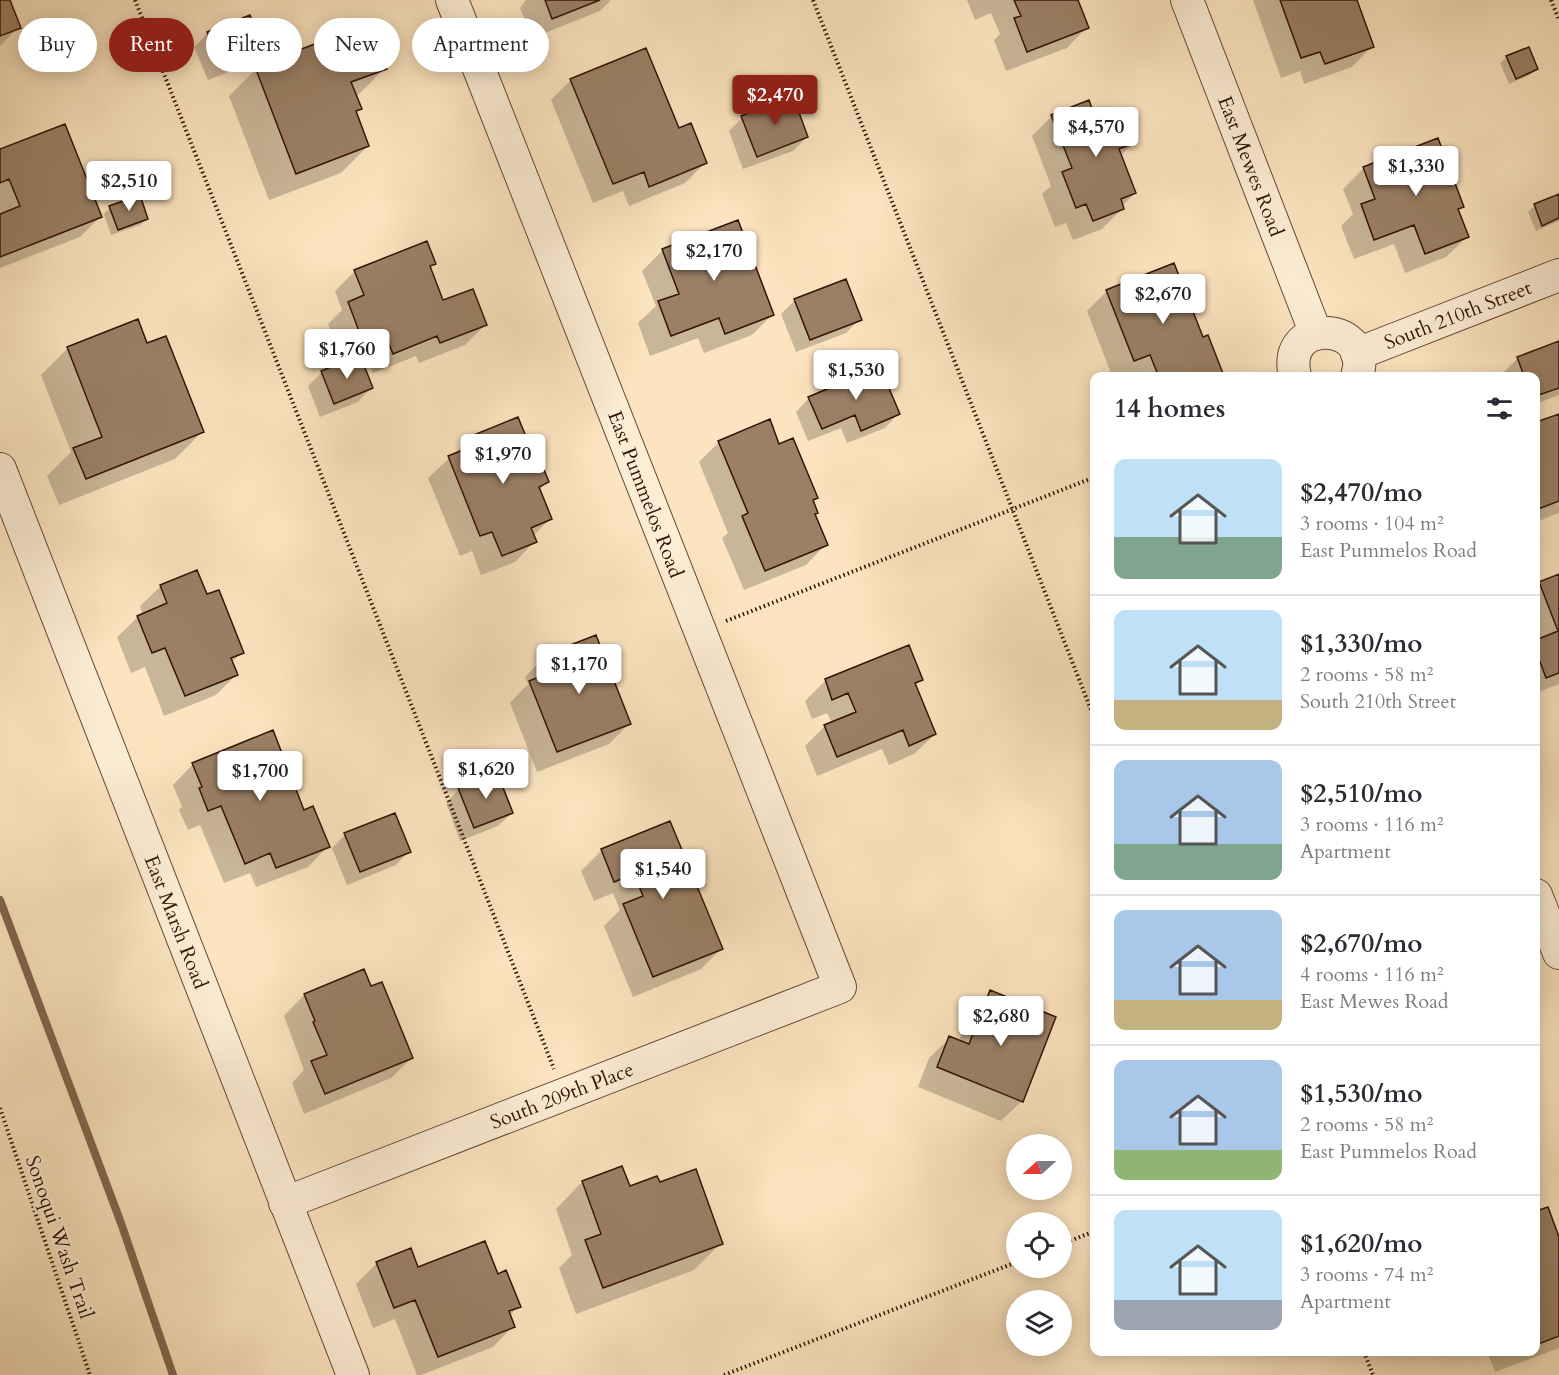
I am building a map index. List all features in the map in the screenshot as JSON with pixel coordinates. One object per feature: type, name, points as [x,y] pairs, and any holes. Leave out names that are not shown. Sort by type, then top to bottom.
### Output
[{"type":"street","name":"East Pummelos Road","points":[[452,0],[840,987]]},
{"type":"street","name":"East Mewes Road","points":[[1187,0],[1316,334]]},
{"type":"street","name":"South 210th Street","points":[[1357,365],[1559,275]]},
{"type":"street","points":[[1294,372],[1294,356],[1299,347],[1306,339],[1316,334],[1333,333],[1348,340],[1357,365]]},
{"type":"street","name":"East Marsh Road","points":[[0,469],[353,1375]]},
{"type":"street","points":[[1540,905],[1559,953]]},
{"type":"street","name":"South 209th Place","points":[[285,1203],[840,987]]},
{"type":"path","points":[[135,0],[564,1095]]},
{"type":"path","points":[[813,0],[1090,707]]},
{"type":"path","points":[[1551,0],[1559,20]]},
{"type":"path","points":[[700,631],[1090,479]]},
{"type":"path","name":"Sonoqui Wash Trail","points":[[0,1108],[90,1375]]},
{"type":"path","points":[[1072,1240],[1090,1233]]},
{"type":"path","points":[[724,1375],[1006,1266]]},
{"type":"path","points":[[1366,1356],[1373,1375]]},
{"type":"building","points":[[0,0],[10,0],[18,20],[18,29],[0,36]]},
{"type":"building","points":[[545,0],[600,0],[552,19]]},
{"type":"building","points":[[1014,0],[1078,0],[1089,28],[1027,52],[1014,18],[1021,16]]},
{"type":"building","points":[[1280,0],[1357,0],[1374,47],[1325,64],[1320,52],[1301,58]]},
{"type":"building","points":[[314,44],[314,72],[379,72],[351,82],[362,109],[356,111],[369,146],[296,174],[257,72],[302,72],[302,49]]},
{"type":"building","points":[[1529,47],[1538,69],[1516,79],[1506,56]]},
{"type":"building","points":[[646,48],[679,128],[691,123],[707,163],[649,187],[644,172],[613,184],[570,79]]},
{"type":"building","points":[[793,96],[808,137],[757,157],[741,116]]},
{"type":"building","points":[[1089,100],[1096,120],[1124,110],[1136,142],[1119,149],[1136,193],[1121,199],[1124,209],[1093,221],[1086,204],[1076,208],[1062,172],[1072,168],[1051,115]]},
{"type":"building","points":[[65,124],[102,217],[0,257],[0,214],[20,206],[9,179],[0,183],[0,149]]},
{"type":"building","points":[[1438,138],[1464,207],[1458,209],[1469,237],[1425,254],[1414,225],[1374,240],[1361,204],[1375,199],[1363,167]]},
{"type":"building","points":[[1559,194],[1559,218],[1542,226],[1534,204]]},
{"type":"building","points":[[140,195],[148,219],[118,230],[109,206]]},
{"type":"building","points":[[738,220],[774,315],[725,334],[719,318],[671,336],[658,301],[679,294],[662,249]]},
{"type":"building","points":[[427,241],[436,264],[430,266],[443,300],[473,289],[487,325],[440,343],[437,336],[393,354],[387,339],[365,347],[348,302],[364,295],[354,270]]},
{"type":"building","points":[[1174,263],[1203,337],[1208,335],[1222,372],[1157,372],[1150,355],[1134,361],[1106,290]]},
{"type":"building","points":[[846,279],[862,320],[810,340],[794,299]]},
{"type":"building","points":[[138,319],[147,343],[166,336],[204,432],[86,479],[73,448],[102,437],[67,347]]},
{"type":"building","points":[[1559,341],[1559,388],[1540,395],[1540,372],[1523,372],[1517,357]]},
{"type":"building","points":[[360,355],[373,388],[334,404],[321,371]]},
{"type":"building","points":[[880,367],[900,414],[861,431],[855,415],[822,429],[808,397]]},
{"type":"building","points":[[1559,414],[1559,501],[1540,508],[1540,421]]},
{"type":"building","points":[[518,417],[536,461],[540,460],[549,482],[539,487],[552,519],[531,528],[537,542],[502,556],[492,532],[480,536],[448,456],[473,446],[469,437]]},
{"type":"building","points":[[770,419],[779,444],[793,438],[818,498],[813,500],[818,513],[815,514],[828,545],[765,571],[742,516],[748,513],[718,441]]},
{"type":"building","points":[[197,570],[207,594],[219,590],[244,653],[231,658],[238,675],[185,696],[165,648],[152,653],[137,616],[167,603],[160,585]]},
{"type":"building","points":[[1559,574],[1559,673],[1546,678],[1540,662],[1540,638],[1558,631],[1540,582]]},
{"type":"building","points":[[596,635],[631,724],[557,752],[529,681],[552,672],[545,655]]},
{"type":"building","points":[[909,645],[923,680],[915,683],[936,734],[909,746],[903,730],[837,757],[824,725],[856,712],[848,693],[832,700],[825,679]]},
{"type":"building","points":[[273,730],[304,810],[313,806],[330,847],[276,868],[270,853],[245,864],[221,806],[208,811],[199,788],[202,787],[192,763]]},
{"type":"building","points":[[497,772],[513,813],[474,828],[458,788]]},
{"type":"building","points":[[395,813],[411,852],[360,872],[344,833]]},
{"type":"building","points":[[670,821],[723,949],[653,977],[623,904],[643,896],[634,874],[614,882],[601,849]]},
{"type":"building","points":[[364,969],[371,986],[382,982],[413,1058],[325,1094],[311,1061],[327,1055],[304,994]]},
{"type":"building","points":[[990,990],[1056,1017],[1023,1102],[937,1067],[949,1036],[969,1044]]},
{"type":"building","points":[[622,1166],[630,1186],[657,1176],[660,1182],[696,1169],[723,1244],[603,1288],[585,1240],[601,1234],[582,1181]]},
{"type":"building","points":[[1548,1207],[1559,1237],[1559,1336],[1540,1343],[1540,1210]]},
{"type":"building","points":[[485,1241],[498,1274],[506,1270],[521,1307],[509,1311],[515,1327],[438,1357],[415,1300],[394,1308],[376,1262],[411,1248],[418,1267]]},
{"type":"waterway","points":[[0,900],[121,1223],[173,1375]]}]
